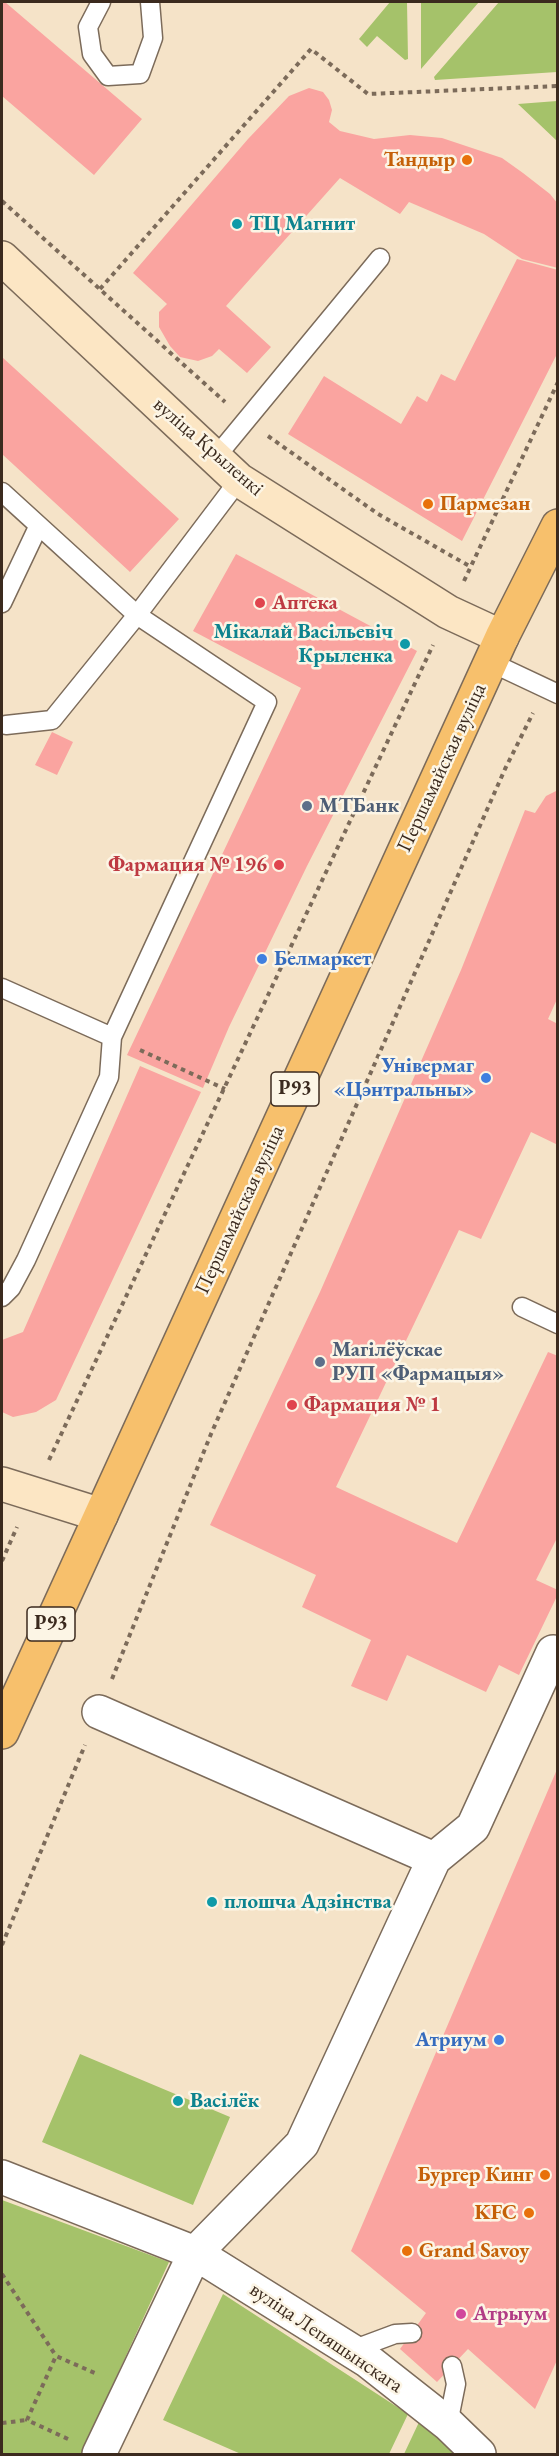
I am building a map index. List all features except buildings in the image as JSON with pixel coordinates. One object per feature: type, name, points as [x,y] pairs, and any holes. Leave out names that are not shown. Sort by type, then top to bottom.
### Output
[{"type":"main road","name":"Першамайская вуліца","points":[[2,1732],[496,650],[558,526]]},
{"type":"street","name":"вуліца Крыленкі","points":[[2,258],[239,480],[448,612],[496,650]]},
{"type":"street","points":[[2,1484],[101,1515]]},
{"type":"street","points":[[100,2454],[195,2253],[302,2144],[434,1859],[473,1827],[556,1650]]},
{"type":"street","points":[[99,1712],[434,1859]]},
{"type":"street","name":"вуліца Лепяшынскага","points":[[2,2176],[195,2253],[352,2350],[448,2424],[478,2454]]},
{"type":"lane","points":[[101,2],[88,27],[93,54],[108,76],[140,74],[153,38],[150,2]]},
{"type":"lane","points":[[215,458],[380,258]]},
{"type":"lane","points":[[3,724],[52,720],[137,615],[239,480]]},
{"type":"lane","points":[[2,492],[137,615],[267,702],[112,1037],[109,1077],[26,1260],[11,1288],[2,1297]]},
{"type":"lane","points":[[2,603],[38,527]]},
{"type":"lane","name":"вуліца Крыленкі","points":[[496,650],[551,691]]},
{"type":"lane","points":[[2,988],[112,1037]]},
{"type":"lane","points":[[522,1307],[558,1324]]},
{"type":"lane","points":[[352,2350],[395,2334],[412,2333]]},
{"type":"lane","points":[[448,2424],[456,2384],[452,2366]]},
{"type":"path","points":[[100,289],[311,49],[368,94],[558,86]]},
{"type":"path","points":[[2,1562],[32,1494],[558,382]]},
{"type":"path","points":[[211,1434],[505,769],[551,691]]},
{"type":"path","points":[[112,1037],[225,1089]]},
{"type":"path","points":[[2,2274],[56,2356],[130,2389]]},
{"type":"path","points":[[27,2420],[56,2356]]},
{"type":"path","points":[[2,2423],[27,2420],[100,2454]]},
{"type":"green space","points":[[390,2],[407,2],[408,59],[405,60],[377,36],[367,47],[359,39]]},
{"type":"green space","points":[[421,2],[479,2],[421,69]]},
{"type":"green space","points":[[499,2],[557,2],[557,72],[435,80],[434,77]]},
{"type":"green space","points":[[558,101],[557,141],[518,104]]},
{"type":"green space","points":[[80,2054],[230,2117],[193,2205],[42,2142]]},
{"type":"green space","points":[[2,2200],[169,2262],[81,2454],[2,2454]]},
{"type":"green space","points":[[223,2294],[408,2414],[389,2454],[241,2454],[163,2420]]},
{"type":"green space","points":[[420,2420],[455,2454],[404,2454]]},
{"type":"place","name":"Тандыр","points":[[467,160]]},
{"type":"place","name":"ТЦ Магнит","points":[[237,224]]},
{"type":"place","name":"Пармезан","points":[[428,504]]},
{"type":"place","name":"Аптека","points":[[260,603]]},
{"type":"place","name":"Мікалай Васільевіч Крыленка","points":[[405,644]]},
{"type":"place","name":"МТБанк","points":[[307,806]]},
{"type":"place","name":"Фармация № 196","points":[[279,865]]},
{"type":"place","name":"Белмаркет","points":[[262,959]]},
{"type":"place","name":"Універмаг «Цэнтральны»","points":[[486,1078]]},
{"type":"place","name":"Магілёўскае РУП «Фармацыя»","points":[[320,1362]]},
{"type":"place","name":"Фармация № 1","points":[[292,1405]]},
{"type":"place","name":"плошча Адзінства","points":[[212,1902]]},
{"type":"place","name":"Атриум","points":[[499,2040]]},
{"type":"place","name":"Васілёк","points":[[178,2101]]},
{"type":"place","name":"Бургер Кинг","points":[[545,2175]]},
{"type":"place","name":"KFC","points":[[529,2213]]},
{"type":"place","name":"Grand Savoy","points":[[407,2251]]},
{"type":"place","name":"Атрыум","points":[[461,2314]]}]
